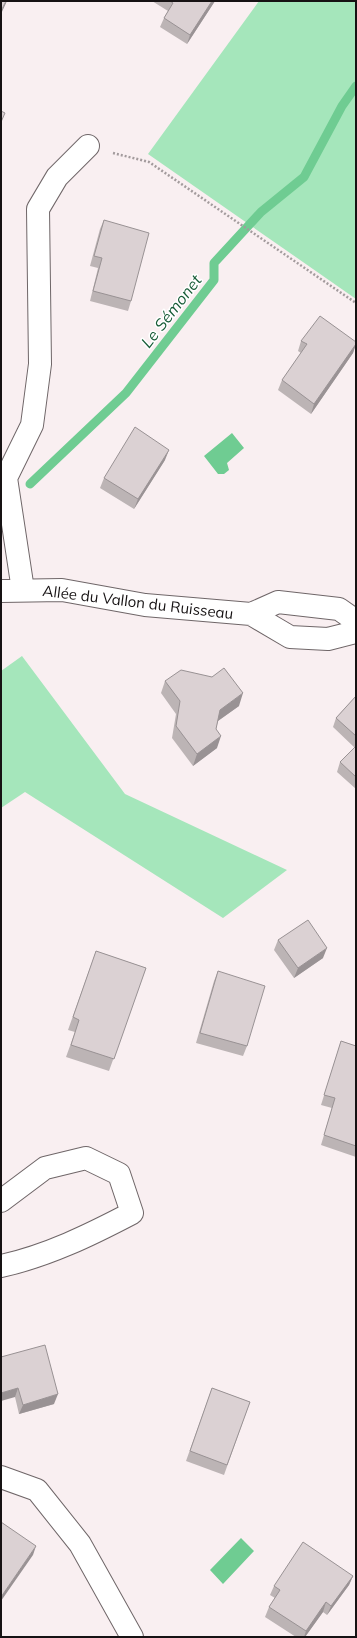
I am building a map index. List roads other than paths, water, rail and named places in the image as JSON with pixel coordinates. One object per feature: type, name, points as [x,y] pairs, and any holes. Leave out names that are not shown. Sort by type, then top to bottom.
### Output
[{"type":"street","points":[[23,590],[4,481],[32,425],[40,364],[38,209],[57,177],[88,146]]},
{"type":"street","name":"Allée du Vallon du Ruisseau","points":[[1,591],[62,590],[145,606],[251,614],[290,637],[328,639],[356,632]]},
{"type":"street","name":"Allée du Vallon du Ruisseau","points":[[251,614],[278,602],[338,609],[356,621]]},
{"type":"street","points":[[1,1201],[45,1168],[86,1158],[119,1174],[132,1213],[88,1235],[21,1262],[1,1266]]},
{"type":"street","points":[[1,1477],[37,1490],[80,1544],[132,1637]]},
{"type":"waterway","name":"Le Sémonet","points":[[30,484],[126,393],[214,280],[214,263],[261,212],[304,177],[342,106],[356,86]]}]
